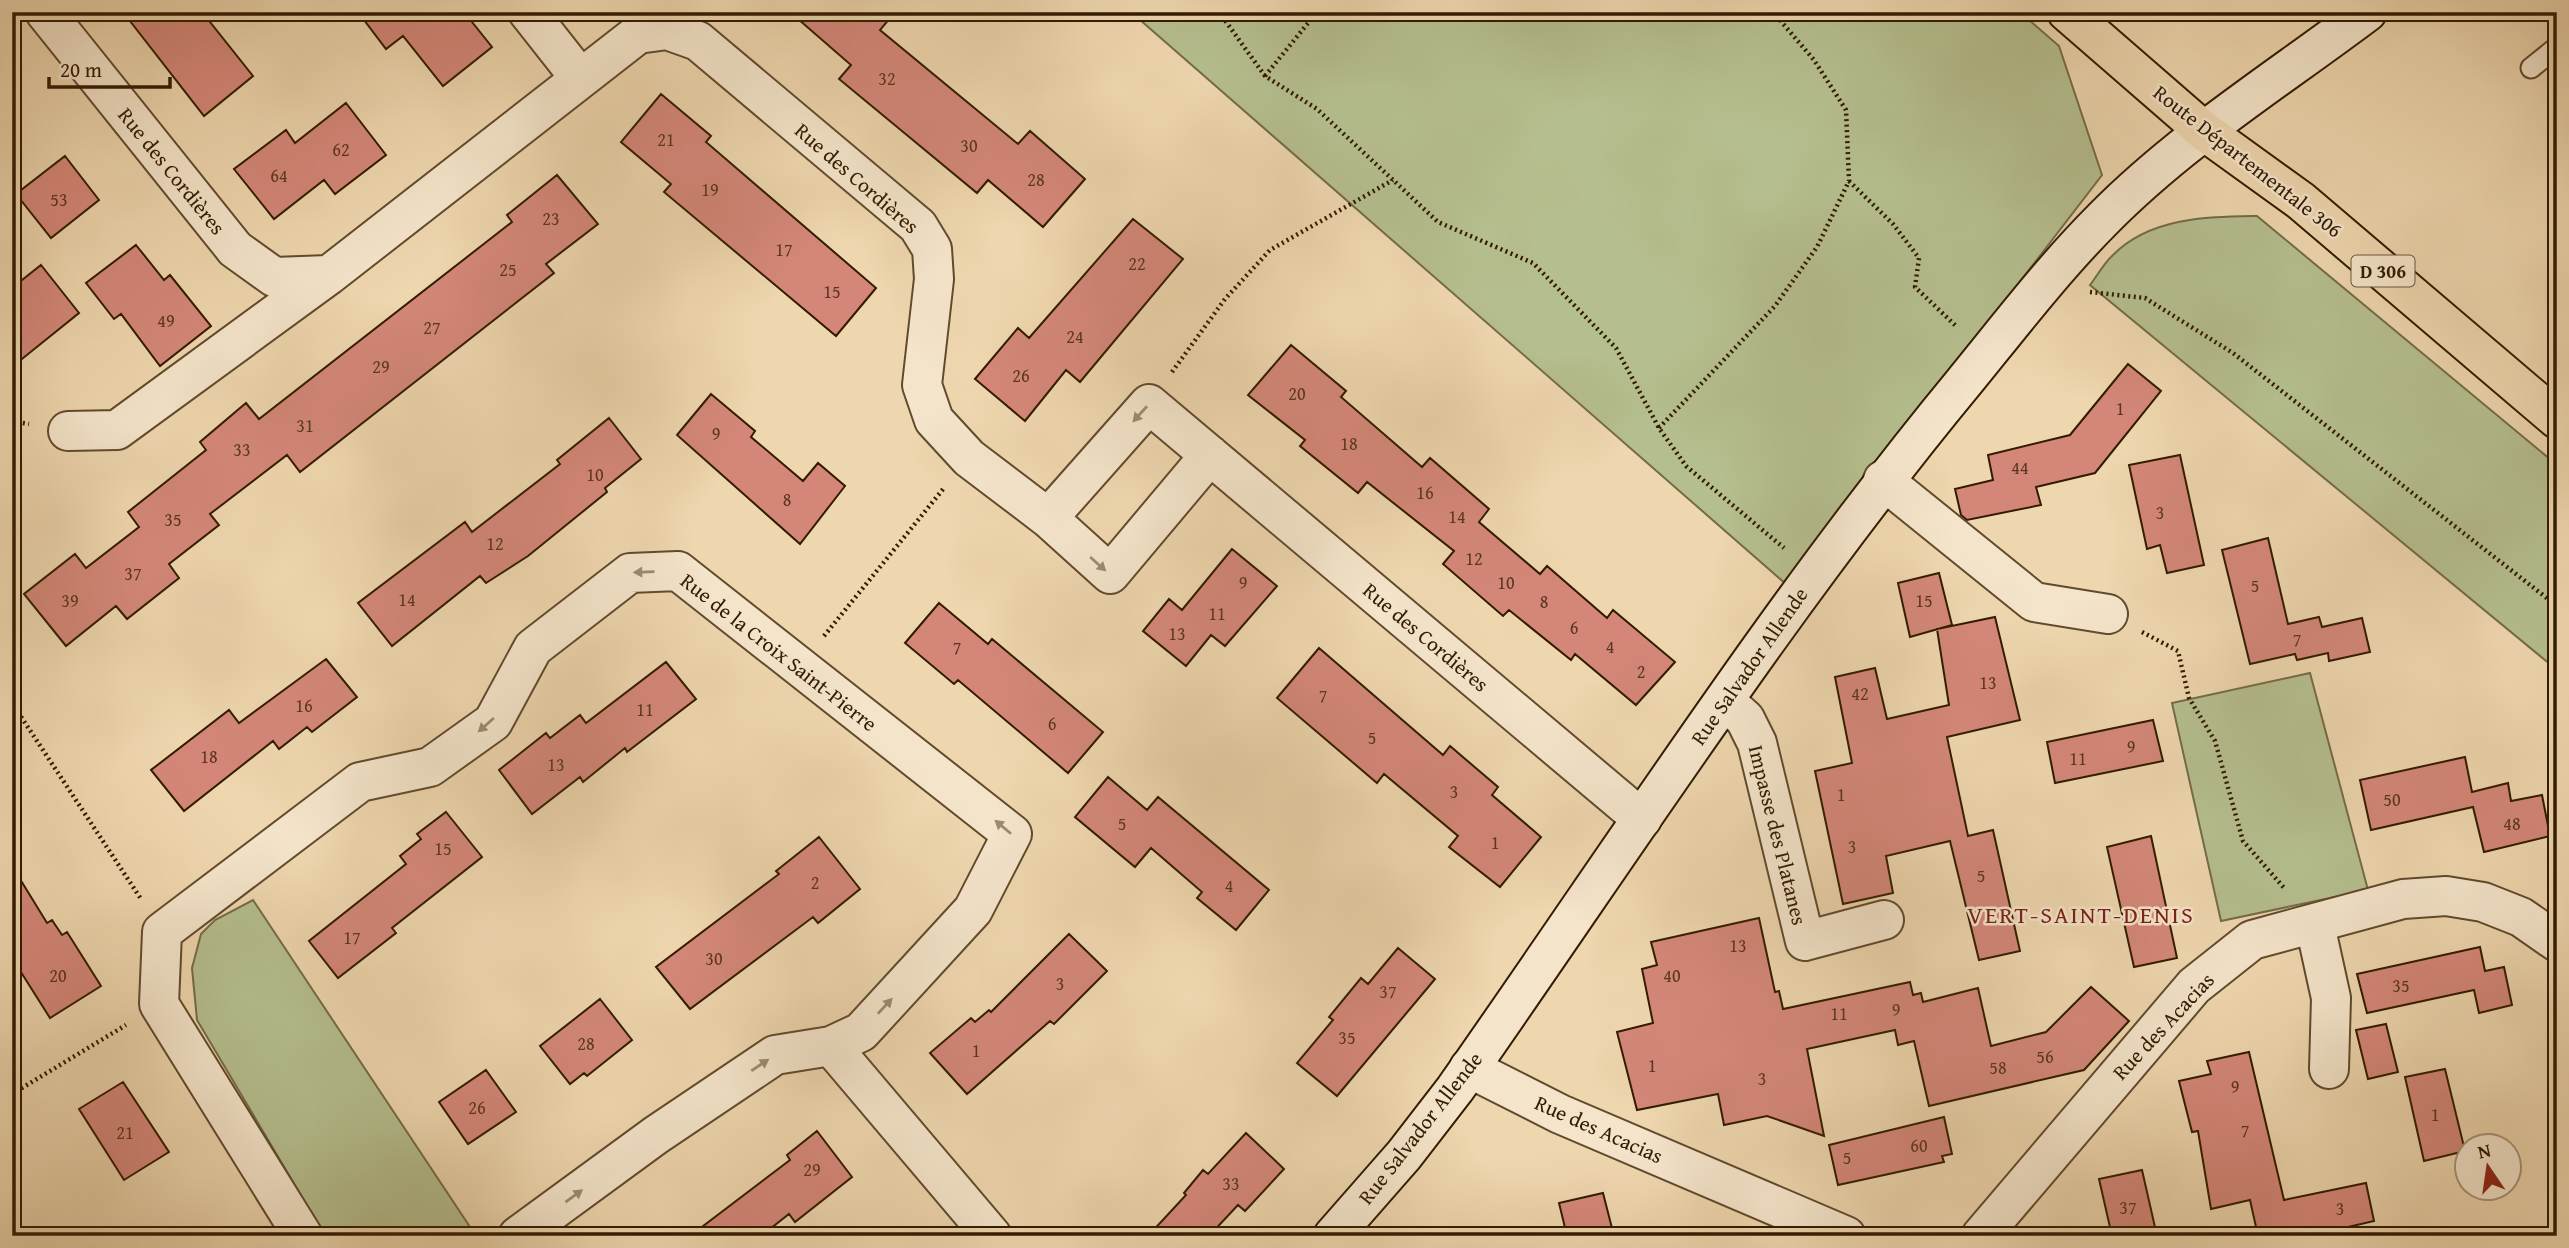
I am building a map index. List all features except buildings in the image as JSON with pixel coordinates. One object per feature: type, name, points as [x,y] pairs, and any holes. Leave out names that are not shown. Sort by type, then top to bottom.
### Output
[{"type":"main road","name":"Route Départementale 306","points":[[2067,12],[2204,131],[2301,201],[2557,419]]},
{"type":"street","name":"Rue des Cordières","points":[[45,12],[235,249],[274,277],[329,275]]},
{"type":"street","points":[[528,12],[580,78]]},
{"type":"street","name":"Rue Salvador Allende","points":[[1334,1236],[1404,1155],[1469,1068],[1814,572],[1883,480],[2044,286],[2104,218],[2204,131],[2367,12]]},
{"type":"street","name":"Rue des Cordières","points":[[68,431],[117,430],[329,275],[638,34],[667,30],[698,41],[918,226],[932,249],[934,279],[922,385],[934,419],[969,458],[1048,518],[1110,574],[1210,455]]},
{"type":"street","name":"Rue des Cordières","points":[[1149,404],[1642,819]]},
{"type":"street","points":[[1048,518],[1149,404]]},
{"type":"street","points":[[1883,480],[2034,602],[2108,614]]},
{"type":"street","name":"Rue de la Croix Saint-Pierre","points":[[162,932],[360,782],[430,767],[493,722],[533,648],[630,573],[678,571],[1012,834],[973,910],[861,1032],[831,1046],[775,1055],[656,1135],[518,1236]]},
{"type":"street","name":"Impasse des Platanes","points":[[1725,701],[1745,719],[1757,743],[1805,941],[1884,920]]},
{"type":"street","name":"Rue des Acacias","points":[[1982,1236],[2194,986],[2252,940],[2403,899],[2446,896],[2483,902],[2521,917],[2557,942]]},
{"type":"street","points":[[2315,925],[2331,998],[2329,1069]]},
{"type":"street","points":[[162,932],[159,1004],[303,1236]]},
{"type":"street","points":[[831,1046],[992,1236]]},
{"type":"street","name":"Rue des Acacias","points":[[1469,1068],[1560,1114],[1846,1236]]},
{"type":"lane","points":[[2531,68],[2557,47]]},
{"type":"path","points":[[1219,12],[1265,76],[1317,109],[1438,222],[1533,263],[1616,348],[1659,428],[1686,466],[1814,572]]},
{"type":"path","points":[[1265,76],[1317,12]]},
{"type":"path","points":[[1659,428],[1775,306],[1817,247],[1849,181],[1846,110],[1814,60],[1773,12]]},
{"type":"path","points":[[1149,404],[1225,299],[1270,250],[1392,180]]},
{"type":"path","points":[[1849,181],[1893,224],[1919,258],[1915,287],[1986,355]]},
{"type":"path","points":[[2044,286],[2145,298],[2233,353],[2557,606]]},
{"type":"path","points":[[799,666],[969,458]]},
{"type":"path","points":[[2108,614],[2178,651],[2189,698],[2215,741],[2244,841],[2315,925]]},
{"type":"path","points":[[12,703],[162,932]]},
{"type":"path","points":[[12,1094],[159,1004]]},
{"type":"green space","points":[[1131,12],[2020,12],[2059,46],[2102,175],[1787,585]]},
{"type":"green space","points":[[2257,216],[2557,465],[2557,670],[2090,285],[2113,255],[2144,233],[2162,226],[2199,219]]},
{"type":"green space","points":[[2310,673],[2368,890],[2221,921],[2172,703]]},
{"type":"green space","points":[[253,900],[476,1236],[325,1236],[197,1020],[192,968],[201,934],[215,920]]},
{"type":"district","name":"VERT-SAINT-DENIS","points":[[2081,914]]}]
